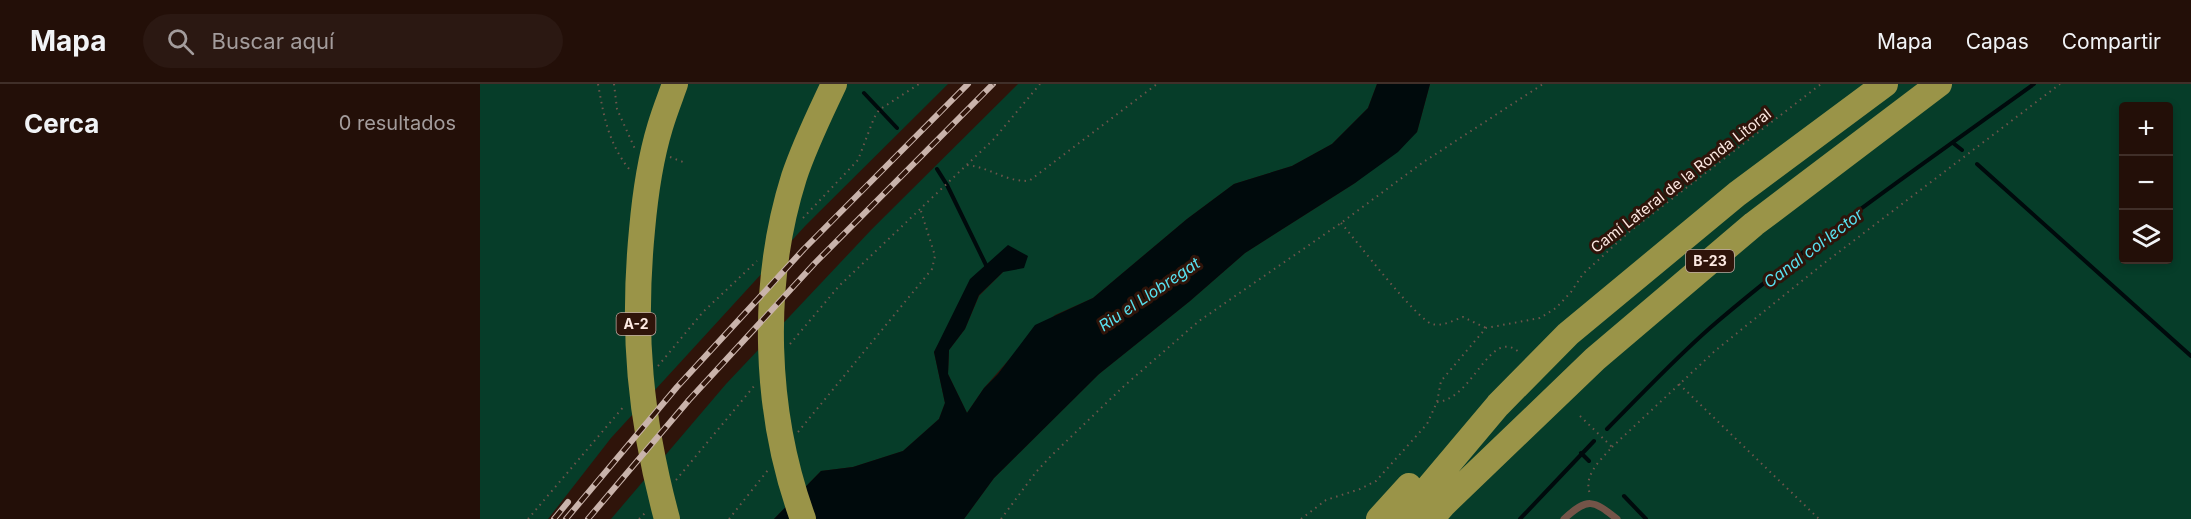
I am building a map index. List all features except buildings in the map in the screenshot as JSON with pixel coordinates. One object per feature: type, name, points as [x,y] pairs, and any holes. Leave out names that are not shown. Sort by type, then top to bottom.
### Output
[{"type":"highway","name":"A-2","points":[[657,515],[639,371],[636,320],[638,270],[645,197],[659,129],[675,84]]},
{"type":"highway","points":[[803,519],[785,459],[775,408],[771,351],[778,252],[784,214],[794,177],[834,84]]},
{"type":"highway","name":"B-23","points":[[1402,519],[1498,405],[1568,334],[1737,194],[1885,84]]},
{"type":"highway","name":"B-23","points":[[1431,519],[1595,359],[1754,224],[1939,84]]},
{"type":"highway","points":[[1379,519],[1446,447],[1498,405]]},
{"type":"highway","points":[[1449,519],[1496,455]]},
{"type":"lane","points":[[1564,519],[1584,503],[1593,502],[1617,519]]},
{"type":"path","points":[[598,84],[612,145],[629,169]]},
{"type":"path","points":[[797,224],[858,160],[879,110],[919,84]]},
{"type":"path","points":[[786,349],[839,286],[921,211],[994,139],[1040,84]]},
{"type":"path","points":[[967,165],[984,167],[1013,181],[1029,181],[1157,84]]},
{"type":"path","points":[[1001,519],[1044,464],[1124,386],[1199,321],[1341,223],[1422,163],[1543,84]]},
{"type":"path","name":"Camí Lateral de la Ronda Litoral","points":[[1486,328],[1540,318],[1556,308],[1583,274],[1629,232],[1821,84]]},
{"type":"path","points":[[1593,502],[1586,482],[1611,446],[1716,350],[1823,264],[2060,84]]},
{"type":"path","points":[[796,435],[932,269],[935,256],[921,211]]},
{"type":"path","points":[[1300,519],[1326,500],[1376,481],[1427,424],[1437,402],[1441,381],[1486,328],[1463,317],[1444,324],[1430,323],[1414,310],[1341,223]]},
{"type":"path","points":[[658,366],[704,312],[763,256]]},
{"type":"path","points":[[1437,402],[1447,401],[1461,392],[1490,354],[1500,347],[1508,346],[1519,352]]},
{"type":"path","points":[[671,485],[756,384]]},
{"type":"path","points":[[1679,384],[1819,519]]},
{"type":"path","points":[[528,519],[627,403]]},
{"type":"path","points":[[1580,416],[1611,446]]},
{"type":"path","points":[[729,519],[774,463]]},
{"type":"path","points":[[639,519],[657,515]]},
{"type":"green space","points":[[480,84],[948,84],[806,225],[611,438],[548,519],[480,519]]},
{"type":"green space","points":[[1018,84],[1377,84],[1368,108],[1332,144],[1292,166],[1234,184],[1187,219],[1093,298],[1055,315],[1013,355],[984,388],[967,413],[948,374],[949,350],[965,329],[979,296],[1003,272],[1008,246],[948,327],[934,352],[945,403],[939,419],[903,451],[853,467],[821,471],[774,519],[611,519],[726,384],[872,229]]},
{"type":"green space","points":[[1430,84],[2191,84],[2191,519],[964,519],[994,478],[1099,374],[1190,301],[1245,253],[1355,183],[1417,132]]},
{"type":"water","name":"Riu el Llobregat","points":[[1377,84],[1430,84],[1417,132],[1398,152],[1355,183],[1245,253],[1190,301],[1099,374],[994,478],[964,519],[774,519],[821,471],[853,467],[903,451],[939,419],[945,403],[934,352],[970,279],[1008,245],[1028,256],[1024,268],[1003,272],[979,295],[965,329],[949,350],[948,374],[967,413],[984,388],[998,374],[1035,325],[1093,298],[1187,219],[1234,184],[1292,166],[1332,144],[1368,108]]},
{"type":"waterway","name":"Canal col·lector","points":[[1607,429],[1689,347],[1756,290],[1873,200],[2034,84]]},
{"type":"waterway","points":[[864,93],[897,128]]},
{"type":"waterway","points":[[1953,143],[1962,150]]},
{"type":"waterway","points":[[1977,164],[2191,356]]},
{"type":"waterway","points":[[937,169],[986,265]]},
{"type":"waterway","name":"Canal col·lector","points":[[1520,519],[1594,441]]},
{"type":"waterway","points":[[1581,453],[1589,461]]},
{"type":"waterway","points":[[1624,496],[1646,519]]},
{"type":"railway","points":[[566,519],[677,387],[804,249],[968,84]]},
{"type":"railway","points":[[588,519],[689,400],[815,263],[993,84]]},
{"type":"railway","points":[[554,519],[568,502]]}]
